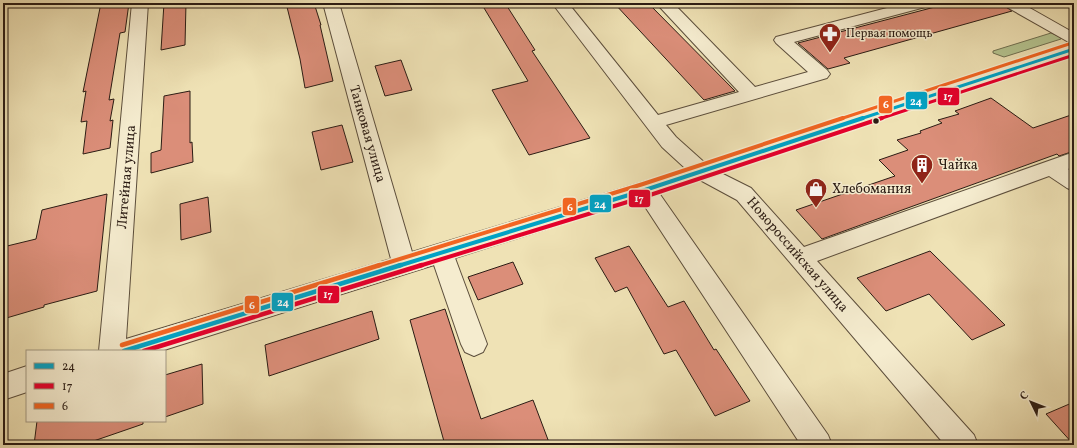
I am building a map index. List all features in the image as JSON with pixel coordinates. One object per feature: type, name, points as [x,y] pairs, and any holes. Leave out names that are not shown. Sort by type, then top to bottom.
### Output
[{"type":"street","name":"Литейная улица","points":[[112,350],[140,3]]},
{"type":"street","name":"Танковая улица","points":[[331,3],[404,264]]},
{"type":"street","name":"Новороссийская улица","points":[[560,3],[670,142],[701,171],[744,194],[964,445]]},
{"type":"street","points":[[664,3],[751,94]]},
{"type":"street","points":[[654,122],[821,74],[782,40],[924,3]]},
{"type":"street","points":[[1010,3],[1074,40]]},
{"type":"street","points":[[127,350],[645,190],[1074,49]]},
{"type":"street","points":[[799,258],[1074,159]]},
{"type":"street","points":[[1051,167],[1074,183]]},
{"type":"street","points":[[645,190],[818,445]]},
{"type":"street","points":[[441,252],[474,344]]},
{"type":"street","points":[[3,386],[26,380]]},
{"type":"green space","points":[[1051,33],[1061,37],[1061,39],[1004,57],[993,53],[993,51]]},
{"type":"building","points":[[101,3],[129,3],[125,32],[120,33],[109,100],[114,99],[110,121],[113,120],[110,148],[83,154],[87,121],[81,122],[86,91],[83,92]]},
{"type":"building","points":[[164,3],[186,3],[185,45],[161,50]]},
{"type":"building","points":[[304,3],[314,3],[321,25],[333,81],[305,88],[300,59],[287,7]]},
{"type":"building","points":[[481,3],[505,3],[535,50],[532,51],[590,138],[529,155],[492,90],[528,81]]},
{"type":"building","points":[[614,3],[648,3],[735,91],[704,100]]},
{"type":"building","points":[[950,3],[1000,3],[1012,11],[844,58],[850,63],[828,69],[798,43]]},
{"type":"building","points":[[401,60],[412,90],[385,96],[375,66]]},
{"type":"building","points":[[190,91],[190,143],[192,142],[193,162],[151,173],[151,153],[161,150],[164,96]]},
{"type":"building","points":[[991,98],[1033,128],[1074,114],[1074,151],[1059,156],[1057,154],[822,239],[796,210],[895,176],[879,160],[908,150],[897,140],[921,133],[920,131],[942,123],[938,120],[959,114],[955,111]]},
{"type":"building","points":[[342,125],[353,162],[321,170],[312,132]]},
{"type":"building","points":[[107,194],[97,291],[44,305],[44,307],[3,319],[3,247],[36,239],[42,210]]},
{"type":"building","points":[[208,197],[211,232],[181,240],[180,204]]},
{"type":"building","points":[[629,246],[668,307],[684,301],[714,350],[716,349],[750,401],[715,416],[676,350],[664,354],[627,287],[615,292],[595,258]]},
{"type":"building","points":[[930,251],[1005,325],[972,340],[929,294],[886,311],[857,278]]},
{"type":"building","points":[[513,262],[523,284],[478,300],[468,277]]},
{"type":"building","points":[[445,309],[481,419],[533,400],[550,445],[445,445],[410,320]]},
{"type":"building","points":[[372,311],[379,339],[269,376],[265,345]]},
{"type":"building","points":[[202,364],[203,404],[166,417],[166,375]]},
{"type":"building","points":[[1074,402],[1074,445],[1046,414]]},
{"type":"building","points":[[37,422],[143,422],[143,424],[82,445],[34,445]]},
{"type":"transit line","name":"6","points":[[122,345],[643,184],[1072,43]]},
{"type":"transit line","name":"24","points":[[127,350],[645,190],[1074,49]]},
{"type":"transit line","name":"17","points":[[147,350],[647,196],[1074,55]]},
{"type":"place","name":"Первая помощь","points":[[830,54]]},
{"type":"place","name":"Чайка","points":[[922,184]]},
{"type":"place","name":"Хлебомания","points":[[816,208]]}]
